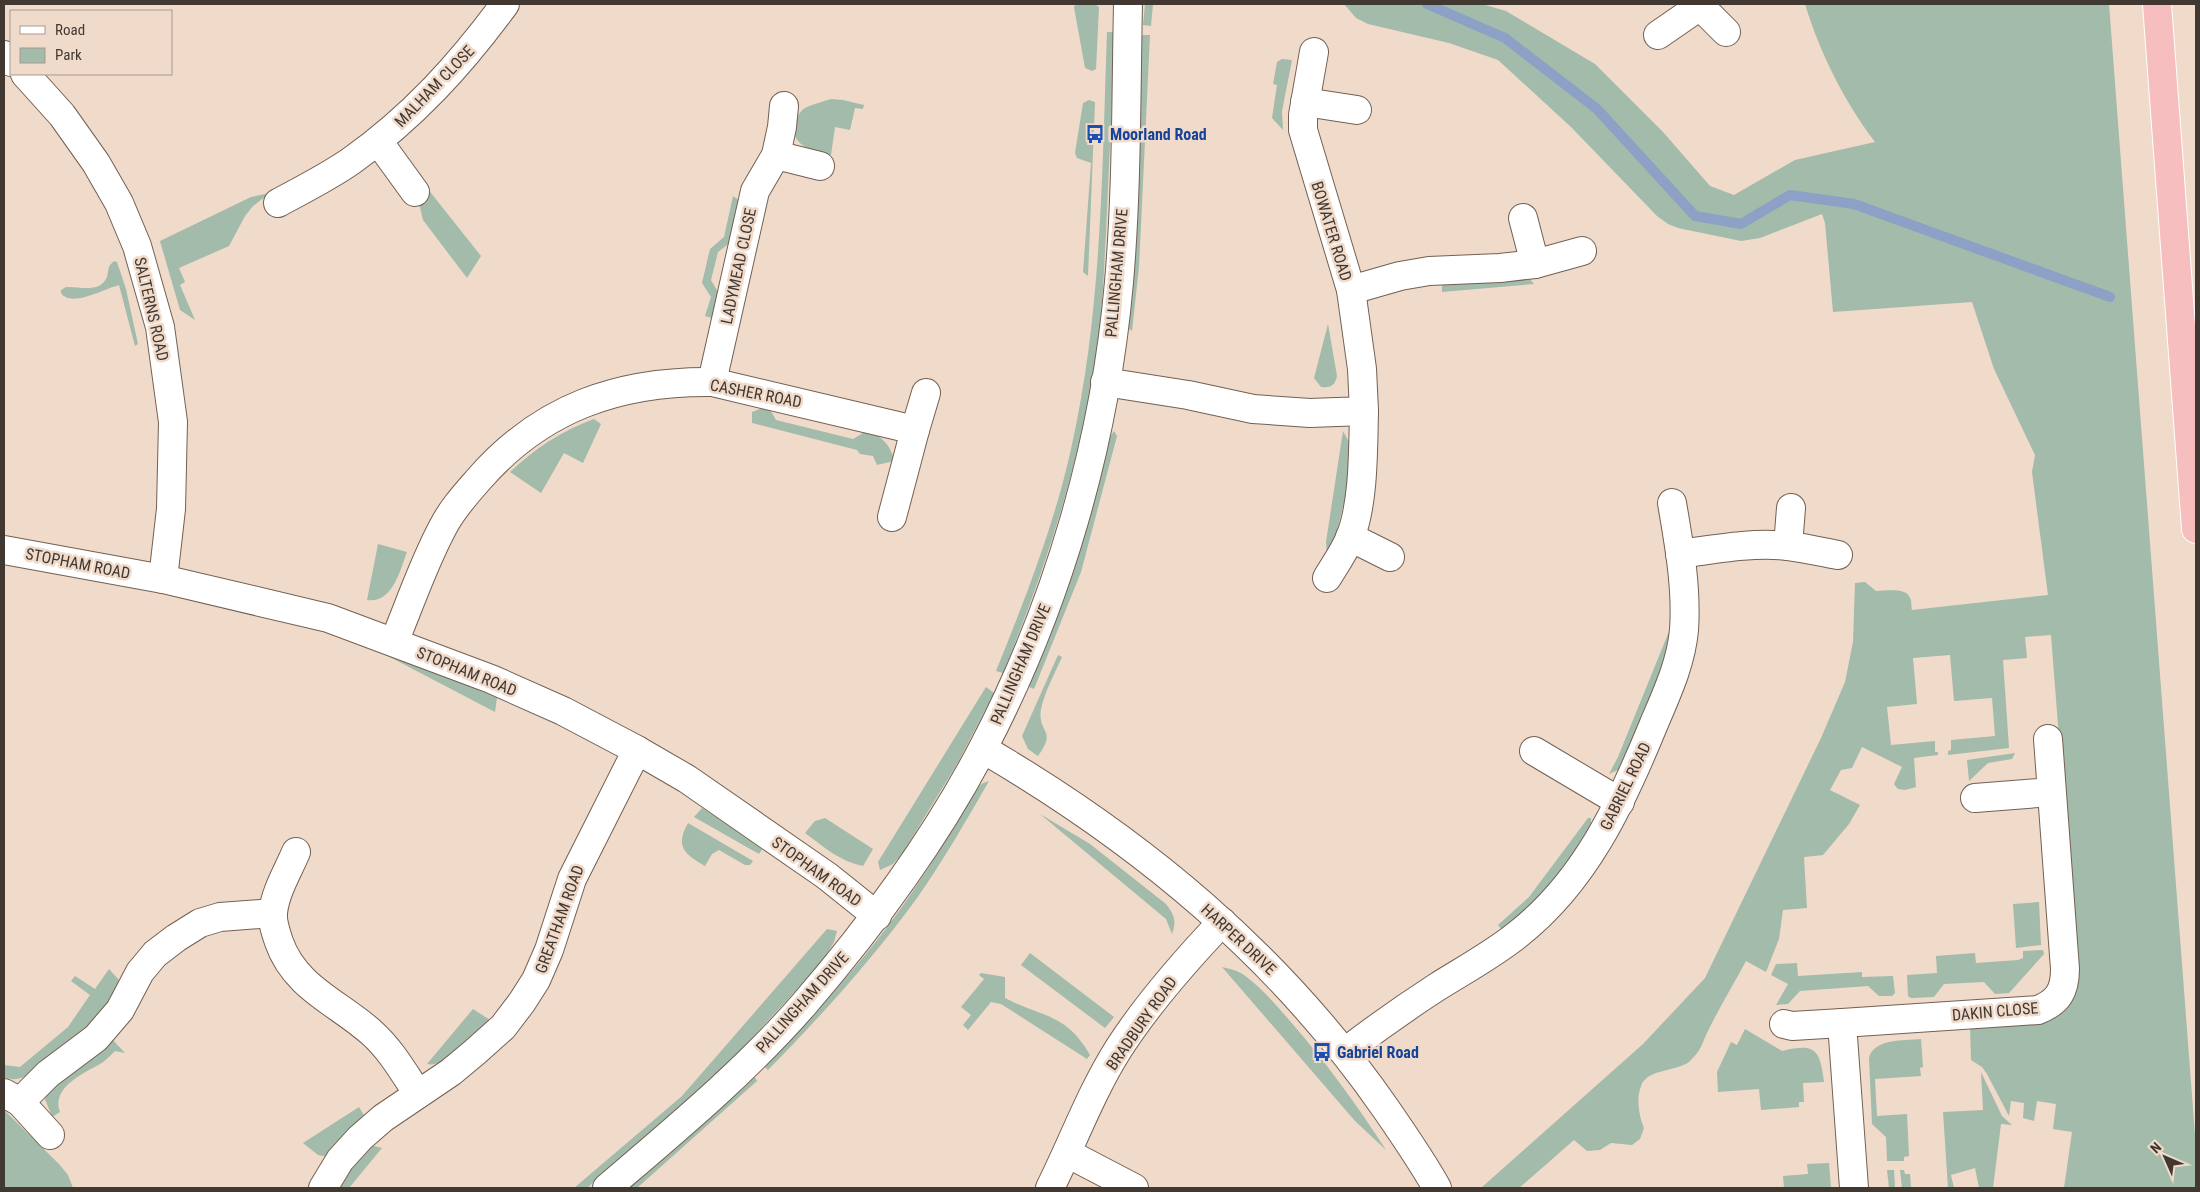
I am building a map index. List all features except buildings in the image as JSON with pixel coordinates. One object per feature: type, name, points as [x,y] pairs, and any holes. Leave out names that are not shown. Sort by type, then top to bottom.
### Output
[{"type":"highway","points":[[2157,4],[2196,529]]},
{"type":"street","name":"MALHAM CLOSE","points":[[278,203],[349,162],[378,141],[407,116],[459,64],[505,4]]},
{"type":"street","name":"PALLINGHAM DRIVE","points":[[607,1188],[724,1085],[766,1044],[804,1005],[877,916],[936,829],[983,749],[1019,672],[1050,592],[1074,519],[1093,444],[1105,382],[1119,282],[1128,4]]},
{"type":"street","points":[[1658,35],[1699,5],[1726,32]]},
{"type":"street","name":"BOWATER ROAD","points":[[1314,52],[1305,102],[1303,130],[1351,290],[1362,369],[1364,411],[1359,494],[1350,537],[1327,578]]},
{"type":"street","name":"SALTERNS ROAD","points":[[26,75],[62,115],[96,163],[120,203],[137,246],[160,327],[172,422],[173,463],[171,509],[163,579]]},
{"type":"street","points":[[1305,102],[1357,110]]},
{"type":"street","name":"LADYMEAD CLOSE","points":[[712,382],[755,190],[776,155],[784,106]]},
{"type":"street","points":[[378,141],[415,192]]},
{"type":"street","points":[[776,155],[820,166]]},
{"type":"street","points":[[1523,218],[1535,264]]},
{"type":"street","points":[[1351,290],[1429,270],[1500,268],[1535,264],[1582,251]]},
{"type":"street","name":"CASHER ROAD","points":[[394,642],[444,525],[463,497],[511,446],[555,416],[588,401],[621,390],[648,385],[712,382],[914,430]]},
{"type":"street","points":[[1105,382],[1188,395],[1253,409],[1310,412],[1364,411]]},
{"type":"street","points":[[892,517],[914,430],[926,393]]},
{"type":"street","name":"GABRIEL ROAD","points":[[1345,1052],[1387,1020],[1496,950],[1537,918],[1577,873],[1620,802],[1676,670],[1684,628],[1680,554],[1672,502]]},
{"type":"street","points":[[1788,546],[1791,508]]},
{"type":"street","points":[[1350,537],[1390,557]]},
{"type":"street","points":[[1680,554],[1740,546],[1788,546],[1838,555]]},
{"type":"street","name":"STOPHAM ROAD","points":[[4,550],[163,579],[328,618],[500,683],[563,711],[687,779],[827,876],[877,916]]},
{"type":"street","name":"DAKIN CLOSE","points":[[1784,1024],[1792,1026],[2038,1010],[2056,1000],[2062,992],[2065,982],[2065,969],[2048,739]]},
{"type":"street","name":"HARPER DRIVE","points":[[983,749],[1037,782],[1136,850],[1173,878],[1282,980],[1345,1052],[1406,1137],[1437,1188]]},
{"type":"street","name":"GREATHAM ROAD","points":[[323,1188],[350,1148],[383,1118],[451,1072],[475,1052],[503,1027],[526,995],[536,980],[549,950],[572,879],[637,750]]},
{"type":"street","points":[[1534,751],[1620,802]]},
{"type":"street","points":[[1975,798],[2051,792]]},
{"type":"street","points":[[296,852],[277,896],[273,913],[275,931],[282,950],[297,974],[312,990],[374,1034],[390,1052],[418,1094]]},
{"type":"street","points":[[50,1135],[12,1097],[48,1074],[96,1038],[120,1010],[140,972],[155,954],[200,923],[220,917],[273,913]]},
{"type":"street","name":"BRADBURY ROAD","points":[[1050,1188],[1068,1154],[1099,1085],[1119,1048],[1180,968],[1222,922]]},
{"type":"street","points":[[1842,1023],[1854,1188]]},
{"type":"street","points":[[1068,1154],[1134,1188]]},
{"type":"green space","points":[[1076,4],[1095,4],[1099,7],[1096,69],[1092,71],[1085,68],[1074,7]]},
{"type":"green space","points":[[1145,4],[1153,4],[1151,26],[1143,25]]},
{"type":"green space","points":[[1344,4],[1482,4],[1506,11],[1595,64],[1663,132],[1710,186],[1734,195],[1795,160],[1875,142],[1853,110],[1834,76],[1805,4],[2109,4],[2196,1148],[2196,1188],[2064,1188],[2072,1132],[2053,1129],[2056,1104],[2037,1101],[2034,1121],[2023,1118],[2024,1103],[2011,1101],[2009,1116],[1987,1074],[1982,1067],[1971,1060],[1970,1025],[2050,1019],[2059,738],[2051,635],[2025,637],[2027,658],[2003,660],[2009,748],[1948,755],[1948,751],[1951,750],[1951,740],[1995,736],[1992,698],[1954,701],[1950,655],[1913,658],[1917,704],[1887,707],[1891,745],[1935,741],[1935,752],[1938,752],[1938,755],[1914,758],[1916,787],[1905,790],[1898,789],[1894,784],[1902,767],[1862,747],[1852,768],[1841,770],[1830,790],[1860,805],[1849,824],[1823,855],[1804,857],[1807,908],[1783,910],[1779,939],[1766,972],[1746,961],[1695,1056],[1685,1064],[1656,1073],[1644,1080],[1638,1102],[1644,1128],[1640,1139],[1632,1145],[1611,1143],[1600,1150],[1587,1151],[1574,1140],[1519,1188],[1481,1188],[1643,1044],[1705,978],[1821,738],[1845,682],[1853,642],[1855,583],[1865,582],[1876,591],[1895,590],[1904,592],[1911,599],[1912,610],[2048,595],[2032,472],[2035,455],[1994,369],[1972,302],[1833,312],[1825,223],[1822,214],[1760,238],[1741,241],[1678,228],[1668,224],[1657,216],[1571,127],[1498,60],[1449,43],[1368,24],[1356,18]]},
{"type":"green space","points":[[1107,32],[1115,32],[1102,297],[1099,335],[1092,379],[1084,423],[1062,507],[1035,591],[1003,673],[996,671],[1028,589],[1056,506],[1071,449],[1081,397],[1089,346],[1099,242]]},
{"type":"green space","points":[[1142,35],[1150,35],[1139,267],[1132,331],[1128,328],[1133,265]]},
{"type":"green space","points":[[1282,59],[1292,60],[1282,111],[1283,130],[1272,118],[1277,85],[1273,84],[1277,62]]},
{"type":"green space","points":[[831,99],[864,105],[863,109],[855,108],[850,130],[835,127],[831,155],[805,147],[796,138],[794,132],[796,119],[803,109]]},
{"type":"green space","points":[[1089,100],[1095,102],[1088,276],[1083,272],[1091,163],[1077,158],[1075,153],[1083,103]]},
{"type":"green space","points":[[427,188],[481,256],[467,278],[423,220],[419,203]]},
{"type":"green space","points":[[270,193],[253,206],[245,216],[229,246],[179,268],[185,282],[180,285],[195,320],[180,310],[160,241],[251,197]]},
{"type":"green space","points":[[733,196],[740,201],[731,242],[718,252],[711,280],[719,294],[712,318],[705,316],[711,297],[702,283],[710,249],[724,237]]},
{"type":"green space","points":[[114,261],[117,262],[126,289],[138,344],[135,346],[119,285],[80,298],[72,299],[61,293],[61,290],[66,287],[89,288],[99,286],[107,277],[109,266]]},
{"type":"green space","points":[[1528,277],[1534,284],[1442,292],[1445,280]]},
{"type":"green space","points":[[1328,324],[1337,376],[1332,386],[1321,387],[1314,378]]},
{"type":"green space","points":[[768,406],[776,420],[853,439],[868,430],[885,442],[891,450],[894,461],[877,465],[873,456],[860,454],[857,450],[752,423],[752,412]]},
{"type":"green space","points":[[594,419],[601,424],[583,463],[564,453],[541,493],[510,472],[549,441]]},
{"type":"green space","points":[[1114,431],[1117,436],[1081,572],[1034,689],[1027,686],[1053,625],[1075,564],[1094,501],[1110,437]]},
{"type":"green space","points":[[1343,431],[1350,444],[1351,453],[1346,494],[1335,539],[1327,555],[1326,542]]},
{"type":"green space","points":[[378,544],[407,552],[398,577],[389,592],[376,600],[367,600]]},
{"type":"green space","points":[[1672,624],[1668,656],[1620,769],[1609,774],[1618,757]]},
{"type":"green space","points":[[386,655],[428,668],[497,698],[495,712]]},
{"type":"green space","points":[[1058,655],[1062,657],[1041,709],[1042,723],[1047,736],[1044,747],[1038,756],[1028,749],[1022,736]]},
{"type":"green space","points":[[986,687],[994,693],[957,764],[902,854],[893,864],[880,870],[878,862]]},
{"type":"green space","points":[[2015,753],[2012,759],[1988,763],[1969,781],[1967,760]]},
{"type":"green space","points":[[989,781],[936,870],[900,921],[846,987],[768,1070],[763,1065],[804,1024],[879,937],[921,879],[975,791],[981,784]]},
{"type":"green space","points":[[702,808],[763,848],[759,854],[694,817]]},
{"type":"green space","points":[[1040,814],[1090,844],[1166,904],[1174,918],[1172,934],[1166,919]]},
{"type":"green space","points":[[825,818],[873,849],[863,866],[846,861],[805,833],[815,821]]},
{"type":"green space","points":[[1588,818],[1591,818],[1591,831],[1547,893],[1503,931],[1498,925],[1529,897]]},
{"type":"green space","points":[[688,823],[753,861],[750,865],[745,865],[719,850],[712,854],[705,866],[687,853],[682,844],[684,831]]},
{"type":"green space","points":[[2039,902],[2041,945],[2016,948],[2013,904]]},
{"type":"green space","points":[[827,929],[837,931],[834,942],[821,964],[716,1076],[587,1188],[574,1188],[682,1096]]},
{"type":"green space","points":[[2043,950],[2044,954],[2009,993],[1995,994],[1984,982],[1944,984],[1934,997],[1911,998],[1908,996],[1907,975],[1937,973],[1936,956],[1975,953],[1976,963],[2018,960],[2023,958],[2023,951]]},
{"type":"green space","points":[[1030,953],[1114,1017],[1105,1028],[1021,965]]},
{"type":"green space","points":[[1797,963],[1798,976],[1862,972],[1862,977],[1893,976],[1895,993],[1892,996],[1879,996],[1868,986],[1800,991],[1788,1004],[1776,1005],[1788,984],[1771,975],[1776,964]]},
{"type":"green space","points":[[1222,967],[1244,975],[1274,1003],[1328,1068],[1386,1150],[1355,1121]]},
{"type":"green space","points":[[109,969],[119,980],[116,992],[100,1015],[77,1036],[26,1076],[15,1079],[4,1077],[4,1065],[20,1067],[68,1027],[90,995],[71,981],[75,976],[95,989]]},
{"type":"green space","points":[[981,973],[1005,977],[1005,998],[1053,1018],[1072,1031],[1090,1055],[1087,1059],[1001,1004],[991,1002],[968,1030],[963,1025],[971,1015],[961,1007],[984,979],[979,975]]},
{"type":"green space","points":[[473,1009],[490,1020],[452,1056],[435,1064],[427,1064]]},
{"type":"green space","points":[[1745,1029],[1782,1051],[1802,1048],[1814,1051],[1820,1062],[1824,1082],[1803,1083],[1804,1102],[1799,1102],[1799,1107],[1761,1110],[1759,1089],[1718,1092],[1717,1072],[1731,1042],[1737,1045]]},
{"type":"green space","points":[[111,1038],[125,1053],[115,1051],[102,1063],[70,1083],[60,1096],[58,1103],[60,1112],[52,1117],[45,1099],[49,1088]]},
{"type":"green space","points":[[1921,1039],[1923,1067],[1920,1068],[1921,1076],[1875,1079],[1877,1116],[1907,1114],[1909,1156],[1904,1157],[1904,1161],[1887,1161],[1886,1137],[1872,1124],[1869,1058],[1877,1047],[1883,1044]]},
{"type":"green space","points":[[1981,1072],[2002,1116],[2012,1125],[2001,1124],[1993,1188],[1979,1188],[1975,1168],[1951,1175],[1954,1188],[1948,1188],[1943,1112],[1983,1110]]},
{"type":"green space","points":[[753,1074],[757,1081],[637,1188],[624,1188]]},
{"type":"green space","points":[[359,1107],[365,1117],[328,1157],[318,1155],[303,1143]]},
{"type":"green space","points":[[4,1110],[59,1164],[68,1175],[73,1188],[4,1188]]},
{"type":"green space","points":[[370,1145],[382,1148],[349,1188],[336,1188]]},
{"type":"green space","points":[[1829,1163],[1831,1188],[1784,1188],[1783,1176],[1808,1174],[1807,1164]]},
{"type":"green space","points":[[1887,1170],[1894,1170],[1895,1188],[1889,1188]]},
{"type":"green space","points":[[1900,1170],[1904,1170],[1905,1174],[1910,1174],[1911,1188],[1902,1188]]},
{"type":"waterway","points":[[1427,4],[1505,38],[1597,109],[1695,216],[1741,224],[1790,195],[1854,204],[2110,297]]},
{"type":"place","name":"Moorland Road","points":[[1095,134]]},
{"type":"place","name":"Gabriel Road","points":[[1322,1052]]}]
